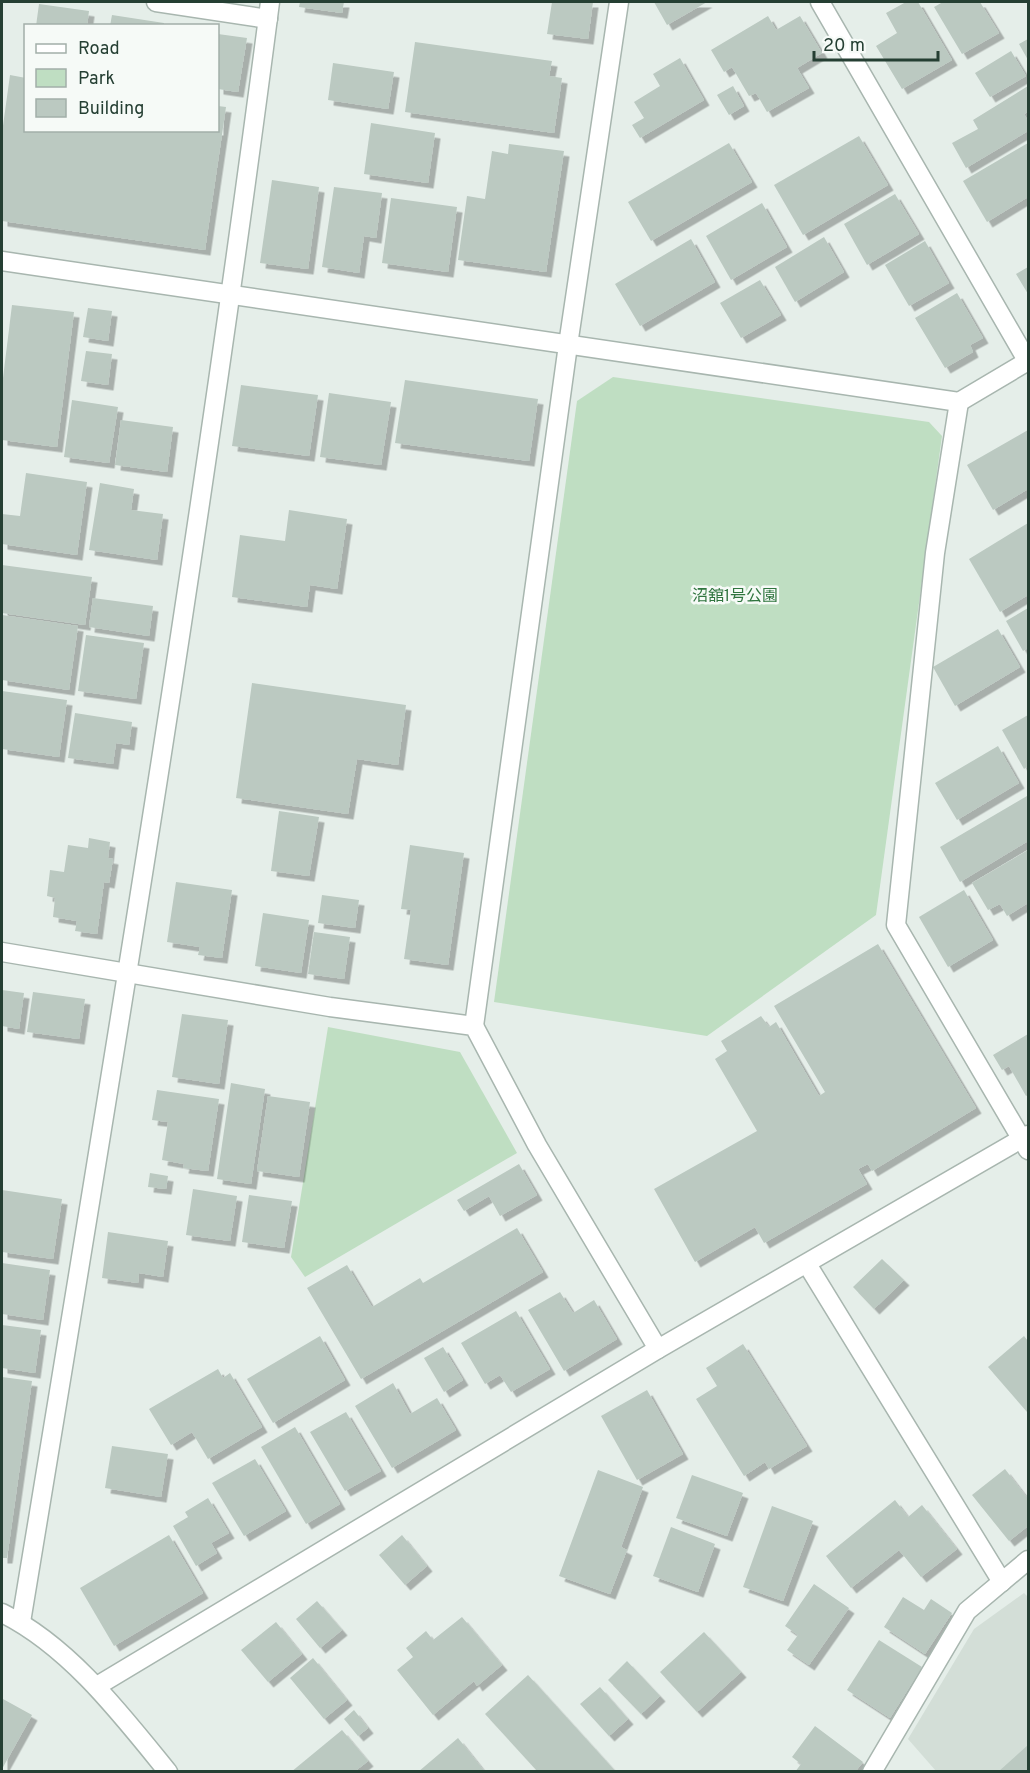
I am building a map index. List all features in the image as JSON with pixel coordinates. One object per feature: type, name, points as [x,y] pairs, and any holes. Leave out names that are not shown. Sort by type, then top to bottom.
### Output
[{"type":"street","points":[[21,1622],[128,975],[232,293],[269,10],[156,2]]},
{"type":"street","points":[[618,2],[474,1026],[537,1145],[658,1349]]},
{"type":"street","points":[[2,261],[232,293],[959,402],[1028,361],[820,2]]},
{"type":"street","points":[[98,1686],[658,1349],[1026,1141],[896,925],[935,553],[959,402]]},
{"type":"street","points":[[2,952],[128,975],[330,1007],[474,1026]]},
{"type":"street","points":[[807,1264],[1002,1582]]},
{"type":"street","points":[[872,1772],[967,1611],[1029,1560]]},
{"type":"street","points":[[2,1613],[21,1622],[98,1686],[168,1772]]},
{"type":"shaded area","points":[[1024,1593],[1028,1597],[1028,1771],[936,1771],[908,1739],[974,1629]]},
{"type":"green space","name":"沼舘1号公園","points":[[613,377],[929,422],[942,436],[876,915],[707,1036],[494,1002],[577,401]]},
{"type":"green space","points":[[328,1027],[460,1052],[517,1153],[305,1277],[291,1257]]},
{"type":"building","points":[[300,2],[344,2],[342,13],[299,7]]},
{"type":"building","points":[[552,2],[593,2],[588,39],[547,34]]},
{"type":"building","points":[[654,2],[707,2],[667,25]]},
{"type":"building","points":[[906,2],[918,2],[952,60],[902,89],[876,46],[897,33],[886,13]]},
{"type":"building","points":[[943,2],[980,2],[999,33],[962,54],[934,7]]},
{"type":"building","points":[[39,4],[89,11],[87,24],[36,24]]},
{"type":"building","points":[[112,15],[164,23],[164,24],[110,24]]},
{"type":"building","points":[[768,16],[776,30],[800,16],[822,53],[797,68],[809,88],[767,112],[756,93],[749,96],[732,67],[724,72],[711,50]]},
{"type":"building","points":[[219,34],[247,38],[238,92],[219,89]]},
{"type":"building","points":[[1028,39],[1028,60],[1019,44]]},
{"type":"building","points":[[415,42],[552,61],[549,76],[562,78],[554,133],[405,112]]},
{"type":"building","points":[[1011,51],[1026,76],[990,97],[975,73]]},
{"type":"building","points":[[680,58],[704,100],[640,138],[632,125],[644,118],[634,102],[660,86],[653,74]]},
{"type":"building","points":[[333,63],[394,72],[388,109],[328,100]]},
{"type":"building","points":[[10,75],[24,78],[24,132],[219,132],[219,106],[226,107],[205,250],[2,221],[2,133]]},
{"type":"building","points":[[733,86],[744,106],[729,115],[717,95]]},
{"type":"building","points":[[1028,86],[1028,112],[1024,114],[1028,121],[1028,131],[966,168],[952,143],[978,129],[973,120]]},
{"type":"building","points":[[371,123],[435,133],[428,183],[364,174]]},
{"type":"building","points":[[859,136],[888,185],[803,235],[774,185]]},
{"type":"building","points":[[729,143],[752,182],[651,241],[628,202]]},
{"type":"building","points":[[1028,143],[1028,197],[987,222],[963,181]]},
{"type":"building","points":[[509,144],[564,151],[546,272],[458,260],[467,196],[485,199],[492,151],[508,154]]},
{"type":"building","points":[[272,180],[319,187],[308,269],[260,263]]},
{"type":"building","points":[[334,187],[382,193],[376,238],[364,236],[359,273],[322,267]]},
{"type":"building","points":[[895,194],[919,234],[867,265],[844,224]]},
{"type":"building","points":[[391,198],[457,207],[448,272],[382,263]]},
{"type":"building","points":[[762,203],[787,247],[731,280],[706,236]]},
{"type":"building","points":[[824,237],[844,272],[795,302],[775,267]]},
{"type":"building","points":[[691,239],[715,282],[640,326],[615,284]]},
{"type":"building","points":[[925,241],[949,283],[909,306],[885,265]]},
{"type":"building","points":[[1028,267],[1028,294],[1016,274]]},
{"type":"building","points":[[760,280],[781,315],[741,338],[720,303]]},
{"type":"building","points":[[957,293],[983,338],[970,345],[973,352],[945,368],[915,318]]},
{"type":"building","points":[[12,305],[74,312],[57,447],[2,440],[2,386]]},
{"type":"building","points":[[88,308],[112,311],[108,341],[83,337]]},
{"type":"building","points":[[86,351],[112,354],[108,385],[81,381]]},
{"type":"building","points":[[405,380],[538,399],[529,461],[395,443]]},
{"type":"building","points":[[241,385],[318,395],[309,456],[232,446]]},
{"type":"building","points":[[329,393],[391,402],[381,465],[320,457]]},
{"type":"building","points":[[72,400],[118,407],[109,463],[64,457]]},
{"type":"building","points":[[121,420],[173,427],[167,472],[115,465]]},
{"type":"building","points":[[1028,430],[1028,489],[993,510],[967,465]]},
{"type":"building","points":[[26,473],[87,482],[77,555],[2,544],[2,514],[20,516]]},
{"type":"building","points":[[100,483],[134,489],[131,510],[163,514],[157,560],[89,550]]},
{"type":"building","points":[[289,510],[347,519],[337,589],[310,585],[307,607],[232,597],[240,535],[285,541]]},
{"type":"building","points":[[1028,523],[1028,595],[1000,612],[969,559]]},
{"type":"building","points":[[2,565],[92,577],[85,625],[2,613]]},
{"type":"building","points":[[93,598],[153,606],[149,636],[89,627]]},
{"type":"building","points":[[1028,608],[1028,648],[1023,651],[1006,621]]},
{"type":"building","points":[[2,615],[78,626],[69,690],[2,680]]},
{"type":"building","points":[[998,629],[1020,667],[955,706],[933,667]]},
{"type":"building","points":[[86,635],[144,643],[136,699],[78,691]]},
{"type":"building","points":[[252,683],[406,705],[398,765],[357,759],[348,814],[236,798]]},
{"type":"building","points":[[2,691],[67,700],[59,757],[2,749]]},
{"type":"building","points":[[75,713],[132,722],[129,745],[116,743],[113,764],[68,758]]},
{"type":"building","points":[[1028,715],[1028,766],[1024,769],[1002,730]]},
{"type":"building","points":[[998,746],[1019,783],[957,820],[935,783]]},
{"type":"building","points":[[1027,796],[1028,841],[960,882],[940,847]]},
{"type":"building","points":[[279,811],[319,817],[309,876],[271,871]]},
{"type":"building","points":[[89,838],[110,842],[108,858],[113,859],[109,883],[104,882],[97,934],[75,931],[77,921],[53,917],[55,898],[47,896],[50,870],[64,872],[68,845],[88,848]]},
{"type":"building","points":[[410,845],[464,853],[448,965],[404,959],[411,910],[401,909]]},
{"type":"building","points":[[1028,850],[1028,903],[1007,916],[1000,904],[988,910],[972,883]]},
{"type":"building","points":[[176,882],[232,890],[222,958],[198,955],[200,947],[167,942]]},
{"type":"building","points":[[964,890],[993,940],[948,967],[919,917]]},
{"type":"building","points":[[322,895],[359,900],[355,928],[318,923]]},
{"type":"building","points":[[263,913],[309,920],[301,973],[255,966]]},
{"type":"building","points":[[314,932],[350,937],[344,979],[308,974]]},
{"type":"building","points":[[878,944],[976,1108],[872,1171],[868,1164],[858,1169],[867,1184],[764,1243],[755,1227],[695,1262],[654,1189],[757,1131],[715,1059],[727,1051],[721,1041],[761,1016],[769,1027],[776,1022],[819,1096],[825,1092],[774,1006]]},
{"type":"building","points":[[2,990],[24,993],[19,1029],[2,1026]]},
{"type":"building","points":[[33,992],[85,999],[79,1039],[27,1032]]},
{"type":"building","points":[[182,1014],[228,1020],[219,1084],[172,1077]]},
{"type":"building","points":[[1028,1034],[1028,1095],[1026,1096],[1009,1066],[1002,1070],[993,1055]]},
{"type":"building","points":[[231,1083],[265,1089],[251,1184],[217,1179]]},
{"type":"building","points":[[157,1090],[219,1099],[208,1171],[183,1168],[184,1164],[162,1160],[168,1122],[152,1120]]},
{"type":"building","points":[[268,1096],[310,1102],[299,1177],[257,1171]]},
{"type":"building","points":[[519,1164],[537,1195],[500,1216],[489,1196],[464,1211],[457,1200]]},
{"type":"building","points":[[150,1173],[168,1176],[166,1189],[148,1187]]},
{"type":"building","points":[[193,1189],[237,1196],[230,1241],[186,1235]]},
{"type":"building","points":[[2,1190],[62,1199],[53,1259],[2,1252]]},
{"type":"building","points":[[249,1195],[292,1201],[284,1248],[242,1242]]},
{"type":"building","points":[[517,1228],[543,1272],[361,1379],[307,1288],[347,1265],[372,1307],[420,1278],[423,1283]]},
{"type":"building","points":[[108,1232],[168,1241],[163,1277],[139,1273],[138,1283],[102,1278]]},
{"type":"building","points":[[882,1259],[904,1280],[874,1309],[853,1287]]},
{"type":"building","points":[[2,1263],[50,1270],[43,1320],[2,1314]]},
{"type":"building","points":[[560,1292],[573,1313],[594,1300],[617,1339],[564,1371],[528,1310]]},
{"type":"building","points":[[516,1311],[550,1369],[511,1392],[500,1375],[485,1384],[461,1343]]},
{"type":"building","points":[[2,1325],[41,1330],[35,1373],[2,1368]]},
{"type":"building","points":[[320,1336],[345,1380],[273,1423],[247,1379]]},
{"type":"building","points":[[1024,1336],[1028,1341],[1028,1413],[988,1367]]},
{"type":"building","points":[[743,1344],[807,1446],[769,1469],[765,1462],[744,1476],[696,1399],[717,1386],[706,1368]]},
{"type":"building","points":[[443,1347],[463,1380],[444,1392],[424,1358]]},
{"type":"building","points":[[218,1369],[223,1378],[230,1373],[262,1427],[208,1459],[192,1432],[171,1445],[149,1409]]},
{"type":"building","points":[[2,1377],[32,1381],[7,1558],[2,1558]]},
{"type":"building","points":[[393,1383],[410,1414],[437,1398],[456,1430],[392,1468],[355,1406]]},
{"type":"building","points":[[647,1390],[683,1454],[637,1480],[601,1416]]},
{"type":"building","points":[[346,1412],[381,1471],[345,1491],[310,1432]]},
{"type":"building","points":[[295,1427],[340,1504],[306,1524],[261,1447]]},
{"type":"building","points":[[112,1446],[168,1454],[161,1497],[105,1488]]},
{"type":"building","points":[[255,1459],[286,1511],[244,1536],[212,1483]]},
{"type":"building","points":[[1005,1469],[1028,1499],[1028,1526],[1009,1541],[972,1495]]},
{"type":"building","points":[[598,1470],[643,1487],[621,1547],[627,1550],[610,1594],[559,1576]]},
{"type":"building","points":[[692,1475],[743,1493],[727,1536],[676,1518]]},
{"type":"building","points":[[208,1498],[229,1533],[211,1543],[217,1553],[196,1566],[173,1526],[188,1517],[185,1512]]},
{"type":"building","points":[[895,1500],[908,1517],[922,1505],[957,1549],[921,1577],[899,1550],[851,1588],[826,1556]]},
{"type":"building","points":[[772,1506],[813,1521],[783,1601],[743,1587]]},
{"type":"building","points":[[671,1527],[715,1544],[698,1592],[653,1576]]},
{"type":"building","points":[[169,1535],[203,1593],[114,1646],[80,1588]]},
{"type":"building","points":[[402,1535],[427,1566],[405,1585],[379,1555]]},
{"type":"building","points":[[814,1584],[849,1608],[809,1665],[787,1650],[798,1635],[785,1626]]},
{"type":"building","points":[[903,1597],[924,1610],[931,1599],[952,1613],[925,1654],[884,1627]]},
{"type":"building","points":[[317,1601],[342,1630],[320,1648],[296,1619]]},
{"type":"building","points":[[462,1617],[502,1665],[477,1686],[474,1681],[433,1715],[397,1670],[413,1657],[406,1648],[426,1631],[433,1640]]},
{"type":"building","points":[[276,1622],[302,1654],[268,1682],[241,1650]]},
{"type":"building","points":[[704,1632],[741,1672],[697,1712],[660,1672]]},
{"type":"building","points":[[879,1640],[922,1667],[890,1718],[847,1690]]},
{"type":"building","points":[[313,1658],[347,1700],[324,1719],[290,1678]]},
{"type":"building","points":[[627,1661],[660,1696],[641,1714],[608,1680]]},
{"type":"building","points":[[528,1675],[616,1772],[538,1772],[485,1714]]},
{"type":"building","points":[[600,1687],[628,1719],[609,1736],[580,1704]]},
{"type":"building","points":[[3,1699],[32,1715],[2,1769],[2,1701]]},
{"type":"building","points":[[354,1710],[368,1728],[358,1736],[344,1719]]},
{"type":"building","points":[[815,1726],[863,1762],[855,1772],[795,1772],[801,1764],[792,1757]]},
{"type":"building","points":[[342,1730],[368,1761],[354,1772],[291,1772]]},
{"type":"building","points":[[458,1738],[485,1772],[418,1772]]},
{"type":"building","points":[[1028,1745],[1028,1772],[998,1772]]}]
